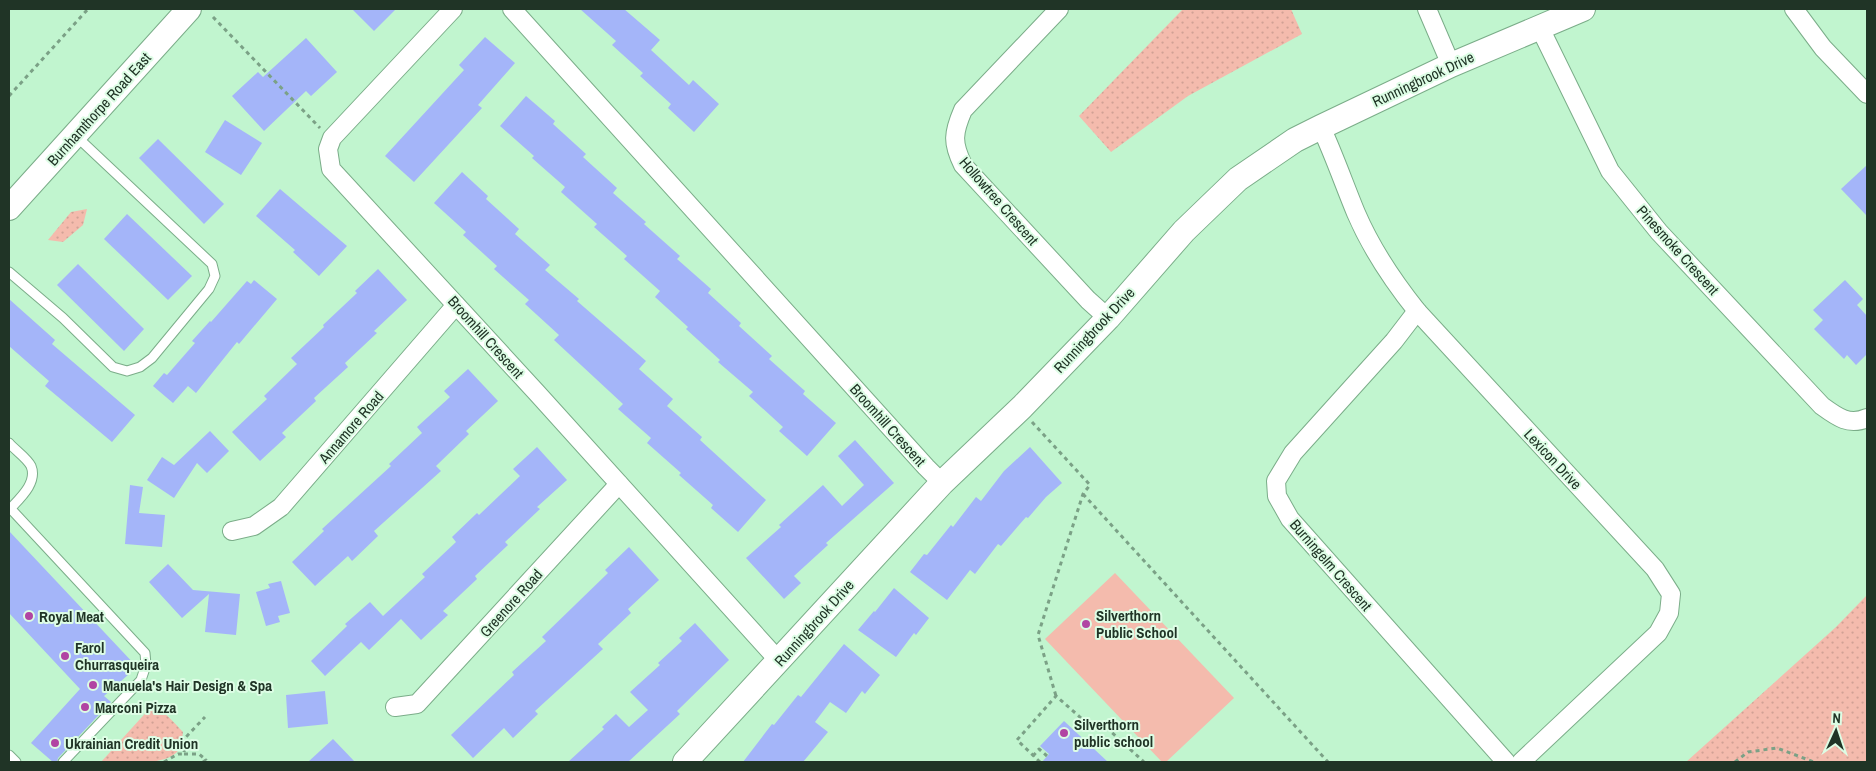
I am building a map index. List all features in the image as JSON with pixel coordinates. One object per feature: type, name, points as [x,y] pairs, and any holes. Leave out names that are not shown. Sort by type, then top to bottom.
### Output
[{"type":"street","name":"Burnhamthorpe Road East","points":[[9,208],[189,9]]},
{"type":"street","name":"Broomhill Crescent","points":[[453,9],[332,138],[328,149],[331,170],[780,662]]},
{"type":"street","name":"Broomhill Crescent","points":[[512,9],[942,483]]},
{"type":"street","name":"Hollowtree Crescent","points":[[1059,9],[963,110],[955,128],[955,148],[963,165],[1088,300],[1108,318]]},
{"type":"street","points":[[1427,9],[1451,65]]},
{"type":"street","name":"Runningbrook Drive","points":[[685,762],[780,662],[942,483],[1022,407],[1108,318],[1184,231],[1238,179],[1295,140],[1321,126],[1451,65],[1583,9]]},
{"type":"street","points":[[1794,9],[1823,48],[1867,94]]},
{"type":"street","name":"Pinesmoke Crescent","points":[[1540,28],[1610,170],[1659,232],[1822,406],[1839,419],[1860,421],[1867,418]]},
{"type":"street","name":"Lexicon Drive","points":[[1321,126],[1357,214],[1377,253],[1417,311],[1655,569],[1671,594],[1669,612],[1658,633],[1520,762]]},
{"type":"street","name":"Annamore Road","points":[[232,531],[254,526],[281,507],[456,305]]},
{"type":"street","name":"Burningelm Crescent","points":[[1417,311],[1394,341],[1293,453],[1276,481],[1278,496],[1290,519],[1506,762]]},
{"type":"street","name":"Greenore Road","points":[[395,707],[417,704],[619,484]]},
{"type":"lane","points":[[9,272],[63,318],[112,368],[127,371],[140,368],[152,358],[209,289],[215,276],[212,264],[76,136]]},
{"type":"lane","points":[[9,443],[31,466],[33,477],[25,493],[10,509],[146,654],[146,665],[141,680],[62,762]]},
{"type":"lane","points":[[9,755],[16,762]]},
{"type":"path","points":[[9,96],[88,9]]},
{"type":"path","points":[[213,17],[326,132]]},
{"type":"path","points":[[1022,407],[1026,415],[1090,485],[1083,494],[1038,635],[1056,696],[1089,725],[1107,728],[1144,762]]},
{"type":"path","points":[[1083,494],[1328,762]]},
{"type":"path","points":[[1040,762],[1017,740],[1056,696]]},
{"type":"path","points":[[184,754],[185,738],[205,717]]},
{"type":"path","points":[[1735,762],[1748,752],[1777,748],[1814,762]]},
{"type":"path","points":[[1033,756],[1040,749],[1047,756]]},
{"type":"path","points":[[164,762],[178,754],[199,754],[206,762]]},
{"type":"shaded area","points":[[1183,9],[1291,9],[1302,34],[1188,96],[1111,152],[1079,116]]},
{"type":"shaded area","points":[[87,209],[83,225],[63,242],[48,240],[71,212]]},
{"type":"shaded area","points":[[1115,573],[1234,698],[1166,762],[1162,762],[1045,639]]},
{"type":"shaded area","points":[[1867,595],[1867,762],[1686,762],[1836,627]]},
{"type":"shaded area","points":[[151,707],[164,713],[183,732],[181,746],[174,754],[166,759],[155,761],[132,763],[101,762]]},
{"type":"building","points":[[352,9],[396,9],[374,31]]},
{"type":"building","points":[[580,9],[624,9],[660,40],[651,50],[689,85],[693,80],[719,104],[694,132],[668,108],[671,104],[640,76],[643,73],[612,45],[616,41]]},
{"type":"building","points":[[485,37],[515,63],[478,105],[482,108],[414,182],[385,156],[464,70],[459,65]]},
{"type":"building","points":[[306,38],[337,72],[311,96],[306,91],[264,131],[232,96],[258,72],[263,77]]},
{"type":"building","points":[[526,96],[555,121],[553,124],[586,154],[583,157],[617,188],[613,193],[646,222],[644,224],[680,256],[677,259],[711,289],[708,293],[741,323],[739,326],[772,356],[769,359],[805,391],[803,394],[836,423],[807,456],[779,431],[783,427],[749,396],[753,392],[718,362],[720,360],[655,297],[660,291],[624,259],[627,256],[594,227],[597,224],[561,192],[565,187],[500,126]]},
{"type":"building","points":[[225,120],[262,143],[241,175],[205,152]]},
{"type":"building","points":[[158,139],[224,204],[204,224],[139,158]]},
{"type":"building","points":[[1867,165],[1867,216],[1841,189]]},
{"type":"building","points":[[462,172],[488,196],[486,199],[519,229],[515,234],[550,265],[545,270],[579,299],[577,301],[646,361],[639,369],[673,399],[667,406],[702,437],[700,440],[766,500],[738,532],[711,508],[713,505],[679,475],[681,473],[647,443],[651,438],[618,409],[623,404],[554,340],[559,335],[525,304],[529,300],[494,269],[497,266],[463,235],[466,232],[434,203]]},
{"type":"building","points":[[280,189],[347,246],[319,276],[293,252],[295,250],[256,216]]},
{"type":"building","points":[[127,214],[192,276],[168,300],[104,239]]},
{"type":"building","points":[[78,264],[144,329],[124,351],[57,285]]},
{"type":"building","points":[[378,269],[407,300],[374,331],[377,333],[345,363],[348,367],[314,398],[316,401],[282,433],[286,437],[260,461],[232,432],[267,399],[264,396],[297,364],[291,358],[324,327],[323,325],[357,293],[355,291]]},
{"type":"building","points":[[254,280],[277,299],[239,344],[237,342],[196,393],[188,386],[173,403],[153,386],[164,373],[167,375],[195,343],[192,341],[247,281],[251,284]]},
{"type":"building","points":[[1845,280],[1863,299],[1857,305],[1867,316],[1867,354],[1856,365],[1847,355],[1844,359],[1814,329],[1823,320],[1813,310]]},
{"type":"building","points":[[9,299],[55,340],[52,344],[135,415],[112,442],[45,386],[49,381],[9,346]]},
{"type":"building","points":[[468,369],[498,401],[466,431],[469,434],[436,466],[441,471],[374,531],[378,536],[352,561],[348,556],[315,586],[292,562],[324,531],[322,529],[391,466],[389,464],[422,433],[417,427],[450,397],[444,391]]},
{"type":"building","points":[[210,431],[229,451],[207,473],[197,463],[174,498],[147,480],[162,457],[174,465]]},
{"type":"building","points":[[855,440],[894,483],[826,543],[828,545],[794,576],[801,583],[784,599],[746,558],[781,527],[779,525],[823,485],[842,506],[864,485],[838,456]]},
{"type":"building","points":[[537,447],[567,480],[537,507],[540,509],[505,542],[508,545],[475,576],[477,579],[443,611],[448,615],[421,640],[401,619],[369,650],[361,642],[325,676],[311,661],[347,626],[345,624],[370,602],[383,616],[425,577],[422,574],[456,542],[452,537],[477,513],[479,515],[520,476],[513,469]]},
{"type":"building","points":[[1030,447],[1062,483],[1046,497],[1028,518],[1026,517],[1001,546],[998,544],[975,574],[970,570],[947,600],[910,572],[924,554],[927,555],[951,525],[953,527],[976,497],[981,501],[1004,471]]},
{"type":"building","points":[[130,485],[143,487],[139,513],[165,515],[162,547],[125,544]]},
{"type":"building","points":[[9,531],[137,667],[104,696],[111,702],[58,758],[57,762],[53,762],[31,743],[80,689],[9,613]]},
{"type":"building","points":[[629,547],[659,580],[628,609],[631,613],[598,644],[603,649],[535,711],[538,714],[513,738],[504,728],[473,758],[451,735],[514,675],[512,672],[546,641],[542,637],[608,573],[605,570]]},
{"type":"building","points":[[168,564],[193,590],[240,594],[236,635],[205,632],[209,594],[182,618],[149,582]]},
{"type":"building","points":[[281,581],[290,613],[278,616],[280,622],[266,626],[256,592],[270,588],[268,584]]},
{"type":"building","points":[[894,588],[929,618],[916,635],[914,633],[896,657],[858,630]]},
{"type":"building","points":[[695,623],[729,660],[677,711],[680,714],[628,762],[568,762],[604,729],[602,727],[616,714],[629,727],[648,710],[630,692],[660,665],[658,663],[682,641],[679,638]]},
{"type":"building","points":[[844,644],[880,675],[865,694],[862,691],[846,713],[830,702],[815,722],[828,732],[803,762],[743,762],[772,724],[774,725],[798,695],[801,697]]},
{"type":"building","points":[[325,691],[328,724],[288,728],[286,695]]},
{"type":"building","name":"Silverthorn public school","points":[[1064,721],[1108,762],[1042,762],[1049,754],[1040,746]]},
{"type":"building","points":[[333,739],[355,762],[308,762]]},
{"type":"place","name":"Royal Meat","points":[[29,616]]},
{"type":"place","name":"Silverthorn Public School","points":[[1086,624]]},
{"type":"place","name":"Farol Churrasqueira","points":[[65,656]]},
{"type":"place","name":"Manuela's Hair Design & Spa","points":[[93,685]]},
{"type":"place","name":"Marconi Pizza","points":[[85,707]]},
{"type":"place","name":"Silverthorn public school","points":[[1064,733]]},
{"type":"place","name":"Ukrainian Credit Union","points":[[55,743]]}]
